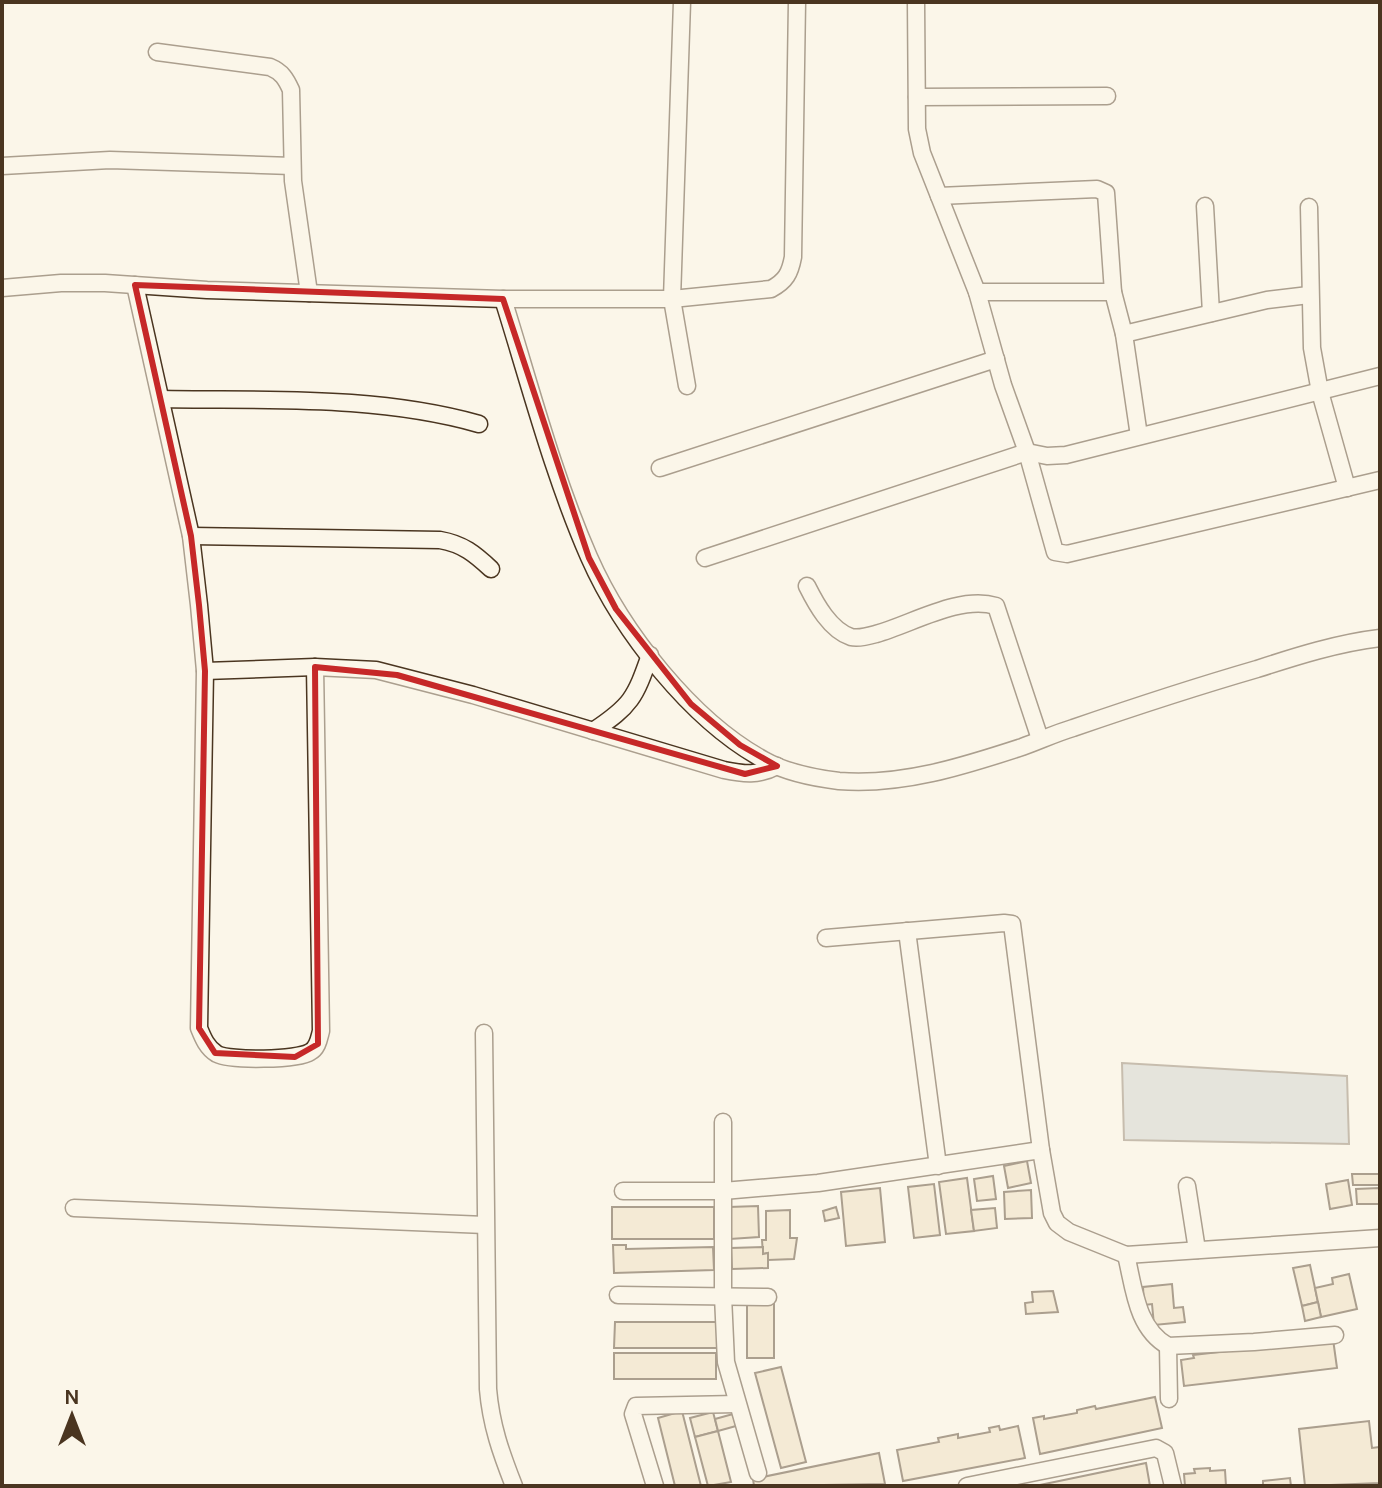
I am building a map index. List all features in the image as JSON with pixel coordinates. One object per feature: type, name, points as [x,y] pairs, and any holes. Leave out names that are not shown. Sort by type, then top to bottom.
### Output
[{"type":"street","points":[[682,2],[672,299],[687,386]]},
{"type":"street","points":[[2,288],[61,283],[503,299],[672,299],[771,289],[781,284],[790,273],[793,257],[797,2]]},
{"type":"street","points":[[916,2],[917,129],[922,153],[977,292],[1055,552],[1063,555],[1380,480]]},
{"type":"street","points":[[157,52],[259,65],[279,71],[291,90],[292,166],[309,293]]},
{"type":"street","points":[[917,97],[1107,96]]},
{"type":"street","points":[[2,166],[110,160],[292,166]]},
{"type":"street","points":[[939,196],[1097,189],[1106,193],[1113,292],[1124,334],[1139,436]]},
{"type":"street","points":[[1205,206],[1211,313]]},
{"type":"street","points":[[1309,207],[1312,348],[1320,392],[1347,488]]},
{"type":"street","points":[[135,285],[191,536],[205,671],[199,1028],[205,1042],[215,1053],[229,1058],[295,1057],[310,1053],[318,1044],[321,1031],[315,667]]},
{"type":"street","points":[[977,292],[1113,292]]},
{"type":"street","points":[[1124,334],[1267,300],[1309,295]]},
{"type":"street","points":[[503,299],[567,501],[589,558],[616,609],[691,704],[740,745],[777,766],[798,774],[839,781],[879,782],[942,771],[1157,699],[1312,652],[1380,638]]},
{"type":"street","points":[[660,468],[996,359]]},
{"type":"street","points":[[705,558],[1027,452],[1047,456],[1066,455],[1380,376]]},
{"type":"street","points":[[161,399],[379,404],[436,412],[479,424]]},
{"type":"street","points":[[191,536],[440,540],[469,549],[491,569]]},
{"type":"street","points":[[807,586],[825,616],[851,637],[899,628],[963,604],[982,602],[996,606],[1040,739]]},
{"type":"street","points":[[593,731],[629,704],[638,691],[650,655]]},
{"type":"street","points":[[205,671],[315,667],[376,670],[724,770],[745,774],[765,772],[777,766]]},
{"type":"street","points":[[826,938],[1012,924],[1052,1213],[1057,1223],[1069,1232],[1126,1255],[1380,1238]]},
{"type":"street","points":[[907,931],[938,1166]]},
{"type":"street","points":[[484,1033],[490,1417],[514,1486]]},
{"type":"street","points":[[723,1122],[726,1362],[758,1473]]},
{"type":"street","points":[[623,1191],[723,1191],[818,1183],[1041,1150]]},
{"type":"street","points":[[1187,1186],[1197,1250]]},
{"type":"street","points":[[74,1208],[485,1225]]},
{"type":"street","points":[[1126,1255],[1147,1329],[1168,1346],[1335,1335]]},
{"type":"street","points":[[618,1295],[768,1297]]},
{"type":"street","points":[[1168,1346],[1169,1399]]},
{"type":"street","points":[[655,1486],[633,1414],[636,1406],[737,1404]]},
{"type":"street","points":[[967,1486],[1015,1481],[1156,1448],[1165,1453],[1173,1486]]},
{"type":"highlighted area","points":[[135,285],[503,299],[589,558],[616,609],[691,704],[740,745],[777,766],[745,774],[397,675],[315,667],[318,1044],[295,1057],[215,1053],[199,1028],[205,671],[199,605],[191,536]]},
{"type":"shaded area","points":[[1122,1063],[1347,1076],[1349,1144],[1124,1140]]},
{"type":"building","points":[[1027,1161],[1031,1183],[1008,1188],[1004,1166]]},
{"type":"building","points":[[1352,1174],[1380,1174],[1380,1185],[1353,1185]]},
{"type":"building","points":[[993,1176],[996,1199],[977,1201],[974,1179]]},
{"type":"building","points":[[967,1178],[974,1231],[946,1234],[939,1182]]},
{"type":"building","points":[[1348,1180],[1352,1205],[1330,1209],[1326,1184]]},
{"type":"building","points":[[934,1184],[940,1235],[914,1238],[908,1187]]},
{"type":"building","points":[[880,1188],[885,1242],[846,1246],[841,1192]]},
{"type":"building","points":[[1379,1188],[1379,1204],[1357,1204],[1356,1189]]},
{"type":"building","points":[[1031,1190],[1032,1218],[1005,1219],[1004,1192]]},
{"type":"building","points":[[758,1206],[759,1237],[730,1239],[729,1207]]},
{"type":"building","points":[[612,1207],[714,1207],[714,1239],[612,1239]]},
{"type":"building","points":[[836,1207],[839,1218],[825,1221],[823,1211]]},
{"type":"building","points":[[995,1208],[997,1228],[974,1231],[971,1210]]},
{"type":"building","points":[[790,1210],[790,1238],[797,1238],[794,1259],[768,1260],[768,1253],[763,1254],[762,1240],[766,1240],[766,1211]]},
{"type":"building","points":[[613,1245],[626,1245],[626,1249],[713,1247],[714,1270],[614,1273]]},
{"type":"building","points":[[763,1247],[763,1254],[768,1253],[768,1268],[732,1269],[731,1248]]},
{"type":"building","points":[[1310,1265],[1318,1302],[1302,1306],[1293,1268]]},
{"type":"building","points":[[1349,1274],[1357,1309],[1321,1317],[1315,1288],[1333,1284],[1332,1278]]},
{"type":"building","points":[[1172,1284],[1174,1308],[1183,1307],[1185,1322],[1154,1325],[1152,1304],[1144,1305],[1143,1287]]},
{"type":"building","points":[[1053,1291],[1058,1312],[1026,1314],[1025,1303],[1033,1302],[1032,1292]]},
{"type":"building","points":[[1318,1302],[1321,1317],[1305,1321],[1302,1306]]},
{"type":"building","points":[[747,1304],[774,1304],[774,1358],[747,1358]]},
{"type":"building","points":[[615,1322],[717,1322],[717,1348],[614,1348]]},
{"type":"building","points":[[1333,1339],[1337,1368],[1184,1386],[1181,1360],[1194,1358],[1193,1355]]},
{"type":"building","points":[[614,1353],[716,1353],[716,1379],[614,1379]]},
{"type":"building","points":[[781,1367],[806,1462],[781,1468],[755,1373]]},
{"type":"building","points":[[1155,1397],[1162,1428],[1040,1454],[1033,1418],[1044,1416],[1044,1419],[1095,1406],[1096,1409]]},
{"type":"building","points":[[682,1411],[701,1486],[675,1486],[658,1418]]},
{"type":"building","points":[[713,1412],[718,1431],[695,1437],[690,1418]]},
{"type":"building","points":[[733,1414],[736,1426],[718,1431],[715,1419]]},
{"type":"building","points":[[1369,1421],[1372,1448],[1380,1447],[1380,1483],[1305,1486],[1299,1429]]},
{"type":"building","points":[[999,1426],[1000,1430],[1018,1426],[1025,1458],[903,1481],[897,1450],[939,1442],[938,1438],[958,1434],[958,1438],[990,1432],[989,1428]]},
{"type":"building","points":[[718,1431],[731,1482],[708,1486],[695,1437]]},
{"type":"building","points":[[879,1453],[885,1484],[754,1486],[753,1479]]},
{"type":"building","points":[[1146,1463],[1150,1486],[1035,1486]]},
{"type":"building","points":[[1210,1468],[1210,1471],[1225,1470],[1226,1486],[1185,1486],[1184,1474],[1195,1473],[1194,1469]]},
{"type":"building","points":[[1290,1478],[1291,1486],[1263,1486],[1263,1481]]}]
